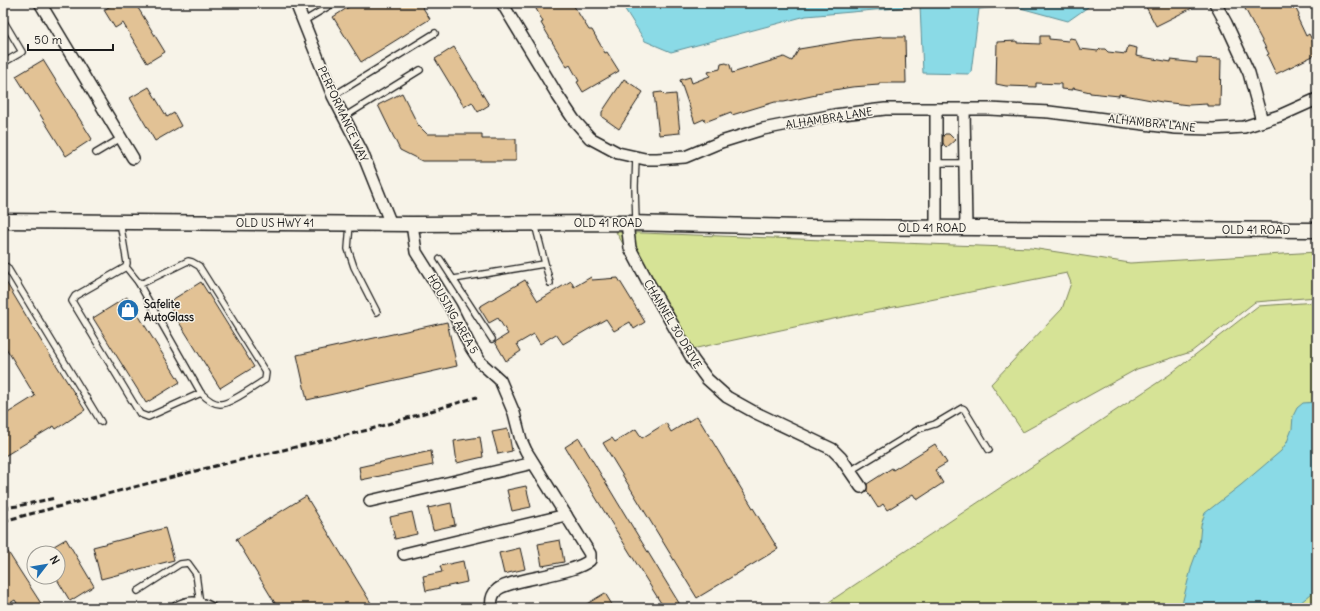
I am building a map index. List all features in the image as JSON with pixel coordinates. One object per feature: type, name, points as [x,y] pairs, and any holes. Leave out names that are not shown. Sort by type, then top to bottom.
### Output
[{"type":"street","points":[[40,3],[133,158]]},
{"type":"street","name":"PERFORMANCE WAY","points":[[296,3],[333,96],[362,152],[391,224]]},
{"type":"street","name":"ALHAMBRA LANE","points":[[502,3],[558,96],[590,138],[618,153],[657,160],[685,157],[721,142],[764,129],[834,115],[885,109],[936,108],[1049,112],[1176,128],[1213,129],[1244,127],[1279,116],[1317,100]]},
{"type":"street","points":[[1215,3],[1249,73],[1262,121]]},
{"type":"street","points":[[936,108],[936,228]]},
{"type":"street","points":[[964,109],[966,228]]},
{"type":"street","name":"OLD US HWY 41","points":[[3,221],[350,224],[542,223]]},
{"type":"street","name":"OLD 41 ROAD","points":[[542,223],[632,223],[801,227],[1317,230]]},
{"type":"street","name":"CHANNEL 30 DRIVE","points":[[632,223],[630,248],[693,360],[707,379],[728,397],[754,412],[832,449],[841,458],[861,487]]},
{"type":"street","name":"HOUSING AREA 5","points":[[412,224],[416,252],[451,308],[470,346],[481,363],[500,380],[514,413],[521,440],[533,463],[590,554],[590,560],[579,567],[500,587],[494,594],[491,602],[492,608]]},
{"type":"street","points":[[370,500],[533,463]]},
{"type":"street","points":[[404,554],[566,515]]},
{"type":"street","points":[[177,608],[188,603],[200,604],[210,608]]},
{"type":"lane","points":[[304,21],[334,3]]},
{"type":"lane","points":[[3,20],[22,52],[3,63]]},
{"type":"lane","points":[[333,96],[435,33]]},
{"type":"lane","points":[[344,117],[420,70]]},
{"type":"lane","points":[[96,153],[121,138]]},
{"type":"lane","points":[[632,223],[636,157]]},
{"type":"lane","points":[[936,163],[965,163]]},
{"type":"lane","points":[[120,222],[127,263],[126,267],[138,282],[205,398],[215,403],[226,404],[265,380],[266,373],[196,263],[188,261],[143,283],[138,282]]},
{"type":"lane","points":[[542,223],[544,264],[550,283]]},
{"type":"lane","points":[[350,224],[348,249],[354,267],[377,312]]},
{"type":"lane","points":[[440,259],[492,339]]},
{"type":"lane","points":[[454,279],[544,264]]},
{"type":"lane","points":[[3,265],[6,267],[101,422]]},
{"type":"lane","points":[[126,267],[75,296],[73,298],[73,304],[140,414],[148,417],[201,393]]},
{"type":"lane","points":[[850,471],[919,428],[935,424],[962,408],[989,450]]},
{"type":"lane","points":[[138,591],[180,564],[188,563],[196,574],[200,604]]},
{"type":"green space","points":[[616,232],[1031,248],[1130,263],[1317,252],[1317,297],[1255,302],[1191,352],[1137,369],[1023,432],[991,384],[1062,309],[1071,283],[1067,273],[818,322],[692,349],[666,316]]},
{"type":"green space","points":[[1317,302],[1317,608],[820,608],[1169,375],[1258,306]]},
{"type":"water","points":[[621,3],[1088,3],[1088,7],[1068,21],[1013,6],[979,9],[971,72],[969,74],[923,73],[920,6],[806,16],[671,52],[645,41]]},
{"type":"water","points":[[1317,402],[1317,589],[1294,608],[1181,608],[1192,565],[1199,546],[1201,525],[1205,513],[1281,451],[1287,442],[1292,429],[1293,416],[1297,408],[1303,403]]},
{"type":"building","points":[[115,3],[135,3],[165,52],[147,63],[123,23],[115,28],[104,10]]},
{"type":"building","points":[[355,3],[420,3],[430,19],[361,62],[333,17]]},
{"type":"building","points":[[533,3],[572,3],[589,30],[592,30],[605,53],[607,52],[619,71],[583,92],[570,65],[567,67],[541,23],[543,22]]},
{"type":"building","points":[[1144,3],[1202,3],[1156,26]]},
{"type":"building","points":[[1242,3],[1293,3],[1299,15],[1298,19],[1306,36],[1309,34],[1317,49],[1317,54],[1276,74],[1267,55],[1269,54]]},
{"type":"building","points":[[1040,36],[1049,36],[1049,39],[1068,41],[1070,38],[1075,39],[1080,49],[1098,51],[1100,49],[1105,49],[1108,52],[1126,54],[1128,46],[1137,48],[1136,56],[1171,62],[1171,60],[1197,63],[1197,58],[1221,59],[1220,106],[1207,106],[1207,104],[1189,105],[1162,102],[1119,94],[1119,96],[1090,93],[1073,88],[1073,90],[1061,89],[1061,84],[1036,83],[1036,87],[1006,86],[996,84],[997,42],[1017,41],[1017,43],[1040,44]]},
{"type":"building","points":[[883,37],[905,37],[906,83],[879,83],[879,85],[852,87],[816,93],[816,95],[784,102],[775,102],[732,115],[731,112],[705,122],[704,119],[695,123],[680,80],[690,77],[692,83],[710,76],[708,72],[720,69],[721,64],[726,63],[730,65],[732,73],[784,57],[792,61],[799,49],[853,40]]},
{"type":"building","points":[[454,47],[489,105],[478,112],[472,102],[464,107],[435,59]]},
{"type":"building","points":[[43,60],[92,139],[66,156],[16,76]]},
{"type":"building","points":[[624,79],[643,92],[619,129],[602,117],[602,112]]},
{"type":"building","points":[[149,87],[167,117],[174,113],[181,126],[155,141],[130,98]]},
{"type":"building","points":[[662,92],[665,95],[676,94],[680,133],[659,135],[654,93]]},
{"type":"building","points":[[402,93],[418,125],[427,134],[482,134],[482,139],[516,139],[516,161],[422,161],[400,150],[378,105]]},
{"type":"building","points":[[945,134],[949,134],[955,140],[946,148],[943,143],[943,136]]},
{"type":"building","points":[[3,277],[85,410],[56,429],[54,426],[3,457],[3,416],[35,396],[3,343]]},
{"type":"building","points":[[591,277],[592,280],[618,278],[645,322],[634,329],[630,322],[614,331],[606,319],[563,344],[556,334],[540,344],[534,334],[517,344],[521,351],[506,361],[495,342],[508,334],[498,318],[489,323],[479,307],[525,280],[538,301],[571,281],[574,287]]},
{"type":"building","points":[[201,282],[254,367],[220,388],[167,303]]},
{"type":"building","points":[[127,297],[180,382],[146,403],[93,318]]},
{"type":"building","points":[[447,322],[457,366],[307,400],[297,355]]},
{"type":"building","points":[[697,416],[778,549],[697,598],[603,443],[612,438],[615,442],[636,429],[642,438],[666,423],[671,432]]},
{"type":"building","points":[[508,429],[512,451],[498,454],[492,432]]},
{"type":"building","points":[[480,437],[483,457],[457,463],[454,441]]},
{"type":"building","points":[[579,438],[682,608],[664,608],[565,447]]},
{"type":"building","points":[[935,444],[947,463],[935,470],[943,483],[917,500],[913,494],[887,510],[883,504],[878,508],[867,491],[867,484]]},
{"type":"building","points":[[431,451],[433,465],[361,480],[359,467]]},
{"type":"building","points":[[526,486],[531,507],[512,511],[507,490]]},
{"type":"building","points":[[306,496],[374,608],[278,608],[236,539]]},
{"type":"building","points":[[451,503],[455,525],[433,530],[428,508]]},
{"type":"building","points":[[412,512],[417,534],[395,539],[390,517]]},
{"type":"building","points":[[165,528],[174,560],[101,579],[93,547]]},
{"type":"building","points":[[66,539],[94,586],[70,601],[60,585],[66,585],[66,545],[56,545]]},
{"type":"building","points":[[560,540],[564,562],[542,566],[538,544]]},
{"type":"building","points":[[3,544],[26,580],[26,585],[29,585],[44,608],[20,608],[15,600],[3,607]]},
{"type":"building","points":[[520,548],[525,569],[504,574],[499,553]]},
{"type":"building","points":[[463,561],[467,582],[426,591],[423,576],[442,572],[440,566]]},
{"type":"building","points":[[605,593],[614,608],[580,608]]},
{"type":"railway","points":[[3,521],[219,465],[368,430],[477,397]]},
{"type":"railway","points":[[3,508],[55,498]]},
{"type":"place","name":"Safelite AutoGlass","points":[[128,310]]}]
